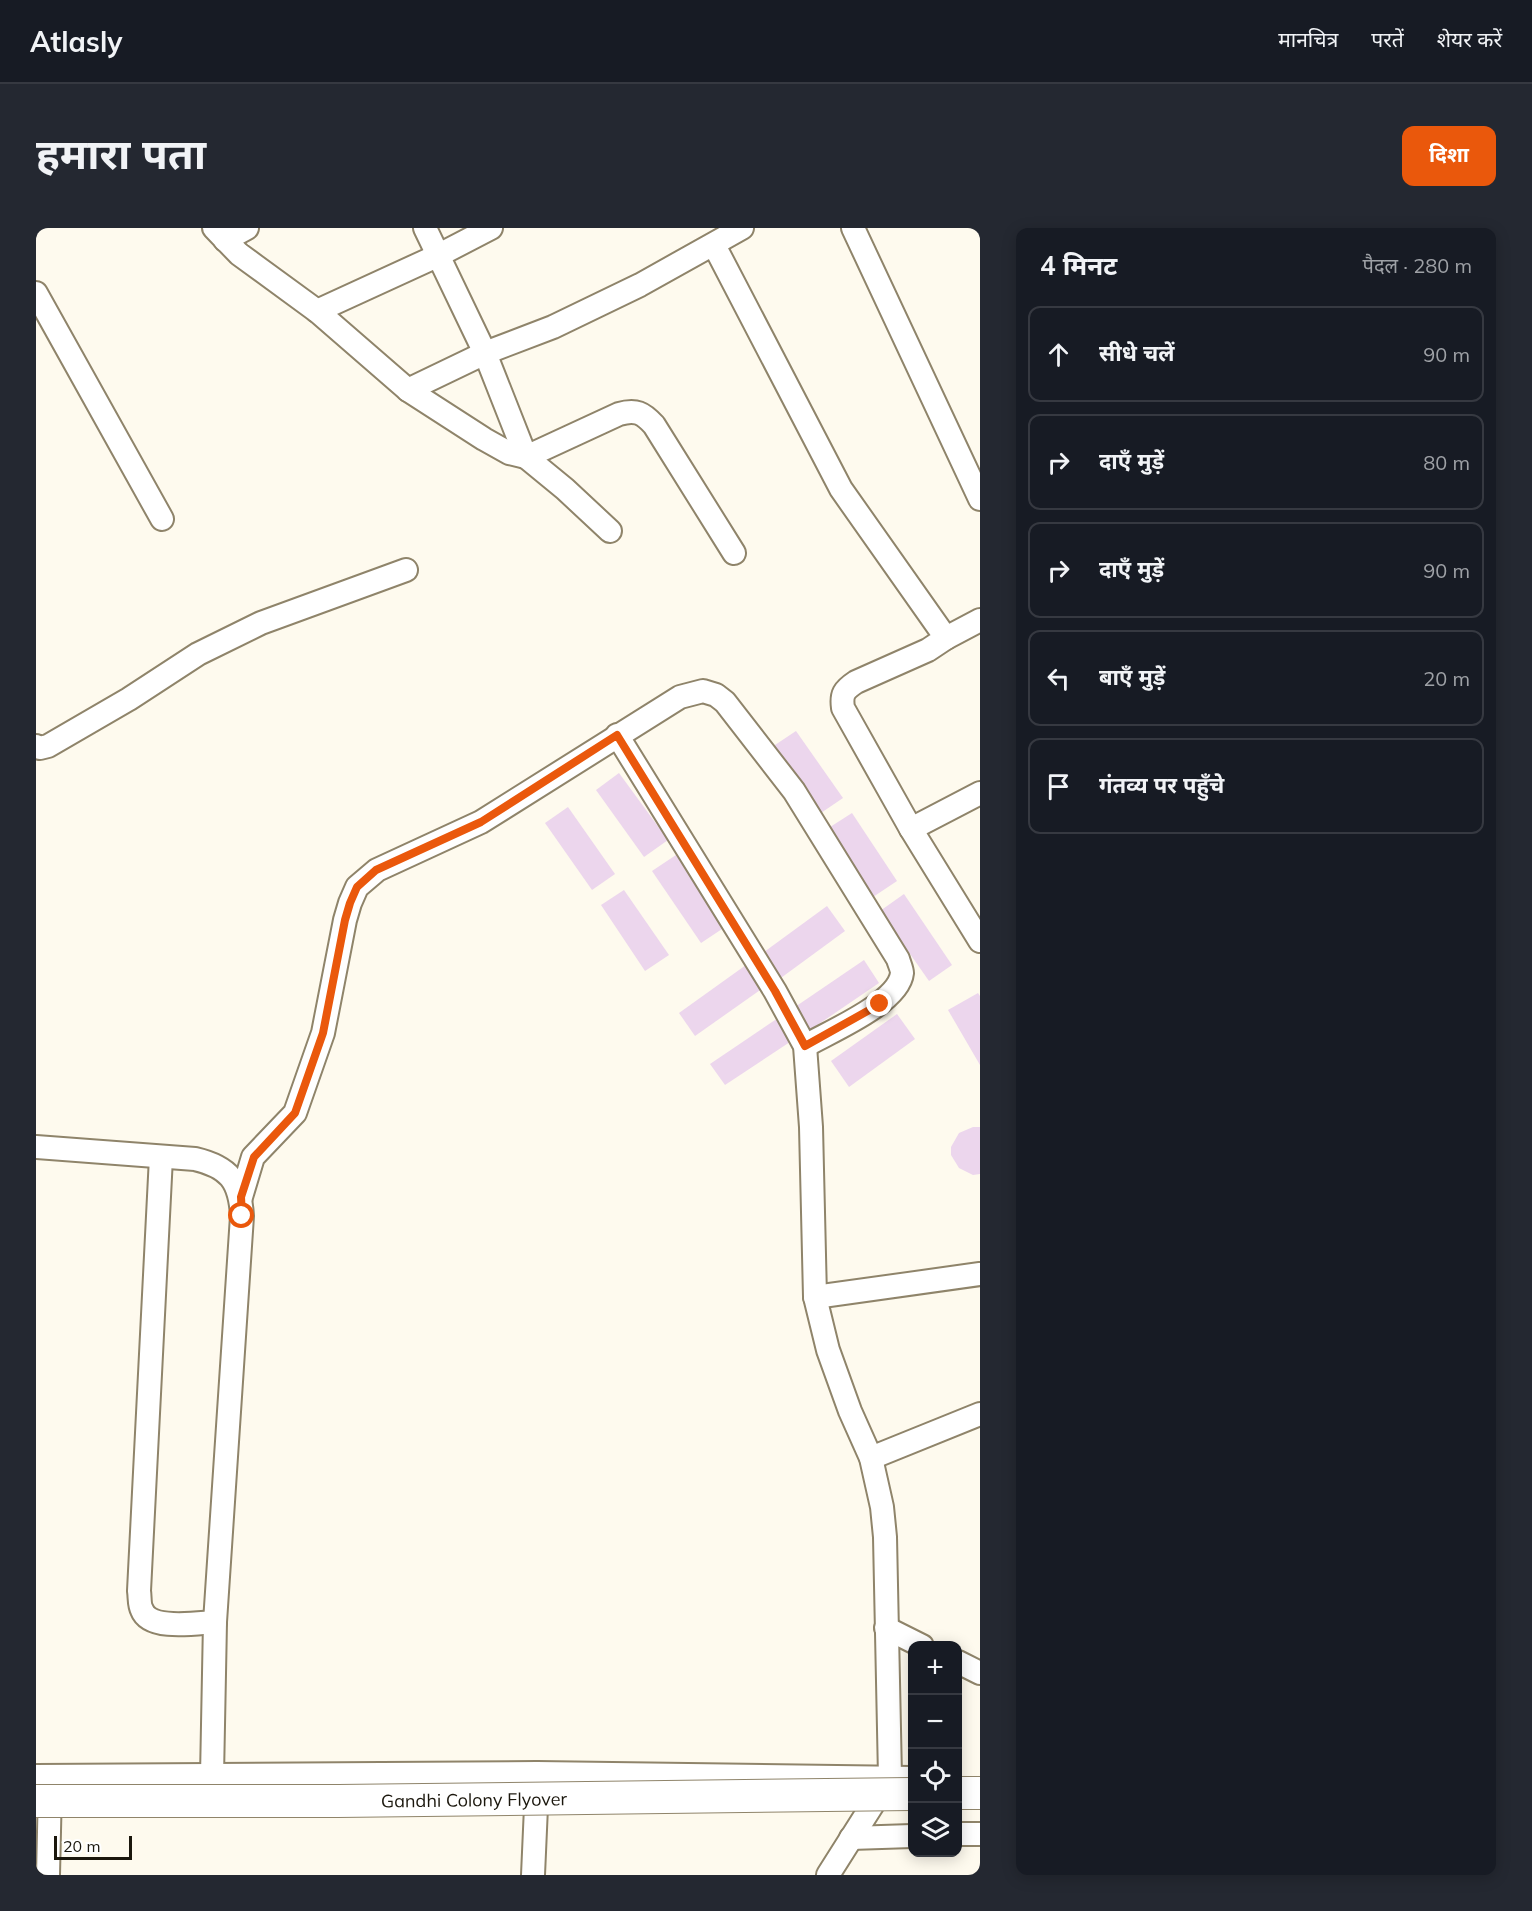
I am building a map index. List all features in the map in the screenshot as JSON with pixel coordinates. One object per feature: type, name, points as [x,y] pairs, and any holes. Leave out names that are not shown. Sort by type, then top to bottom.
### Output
[{"type":"street","points":[[219,234],[247,228]]},
{"type":"street","points":[[425,228],[485,353],[526,457]]},
{"type":"street","points":[[317,311],[437,256],[491,228]]},
{"type":"street","points":[[408,390],[485,353],[552,327],[714,245],[742,228]]},
{"type":"street","points":[[853,228],[980,499]]},
{"type":"street","points":[[219,234],[238,254],[317,311],[408,390],[484,439],[509,453],[526,457],[573,496],[610,531]]},
{"type":"street","points":[[714,245],[841,489],[946,638]]},
{"type":"street","points":[[36,293],[162,519]]},
{"type":"street","points":[[526,457],[619,414],[629,411],[642,413],[654,425],[734,553]]},
{"type":"street","points":[[36,746],[40,748],[48,746],[129,699],[198,654],[261,623],[406,570]]},
{"type":"street","points":[[980,620],[927,650],[856,682],[845,690],[842,698],[843,708],[911,829],[980,941]]},
{"type":"street","points":[[212,1776],[215,1622],[239,1274],[241,1197],[254,1157],[295,1113],[323,1033],[345,920],[357,887],[376,870],[481,822],[680,697],[703,691],[716,695],[725,702],[794,791],[898,959],[902,972],[897,986],[880,1004],[805,1046]]},
{"type":"street","points":[[617,735],[775,991],[805,1046],[811,1127],[815,1296],[828,1350],[850,1411],[871,1458],[882,1507],[886,1628],[901,1786],[851,1838],[828,1875]]},
{"type":"street","points":[[911,829],[980,793]]},
{"type":"street","points":[[36,1147],[195,1159],[212,1163],[223,1169],[241,1197]]},
{"type":"street","points":[[161,1157],[139,1591],[142,1611],[147,1618],[157,1623],[215,1622]]},
{"type":"street","points":[[815,1296],[980,1274]]},
{"type":"street","points":[[871,1458],[980,1414]]},
{"type":"street","points":[[886,1628],[912,1641]]},
{"type":"street","points":[[962,1664],[980,1673]]},
{"type":"street","points":[[48,1875],[41,1785],[212,1776],[537,1773],[901,1786]]},
{"type":"street","points":[[533,1875],[537,1773]]},
{"type":"street","points":[[962,1778],[980,1779]]},
{"type":"street","name":"Gandhi Colony Flyover","points":[[41,1785],[338,1801],[901,1786]]},
{"type":"street","points":[[962,1794],[980,1793]]},
{"type":"street","points":[[962,1834],[980,1834]]},
{"type":"street","points":[[851,1838],[908,1836]]},
{"type":"building","points":[[796,731],[843,798],[818,815],[772,747]]},
{"type":"building","points":[[619,773],[668,840],[644,857],[596,790]]},
{"type":"building","points":[[568,807],[615,874],[592,890],[545,823]]},
{"type":"building","points":[[852,813],[897,881],[873,897],[827,829]]},
{"type":"building","points":[[676,855],[725,927],[701,943],[652,871]]},
{"type":"building","points":[[624,890],[669,955],[645,971],[601,905]]},
{"type":"building","points":[[904,894],[952,965],[929,981],[880,911]]},
{"type":"building","points":[[827,906],[845,931],[774,983],[756,958]]},
{"type":"building","points":[[864,960],[879,983],[810,1030],[795,1007]]},
{"type":"building","points":[[746,965],[763,988],[695,1036],[679,1013]]},
{"type":"building","points":[[978,993],[980,996],[980,1065],[948,1010]]},
{"type":"building","points":[[897,1014],[915,1039],[849,1087],[831,1061]]},
{"type":"building","points":[[781,1016],[796,1038],[725,1085],[710,1064]]},
{"type":"building","points":[[973,1127],[980,1127],[980,1174],[973,1175],[959,1168],[951,1155],[951,1147],[959,1133]]},
{"type":"route","points":[[242,1216],[241,1197],[254,1157],[295,1113],[323,1033],[345,920],[357,887],[376,870],[481,822],[617,735],[775,991],[805,1046],[880,1004]]}]
